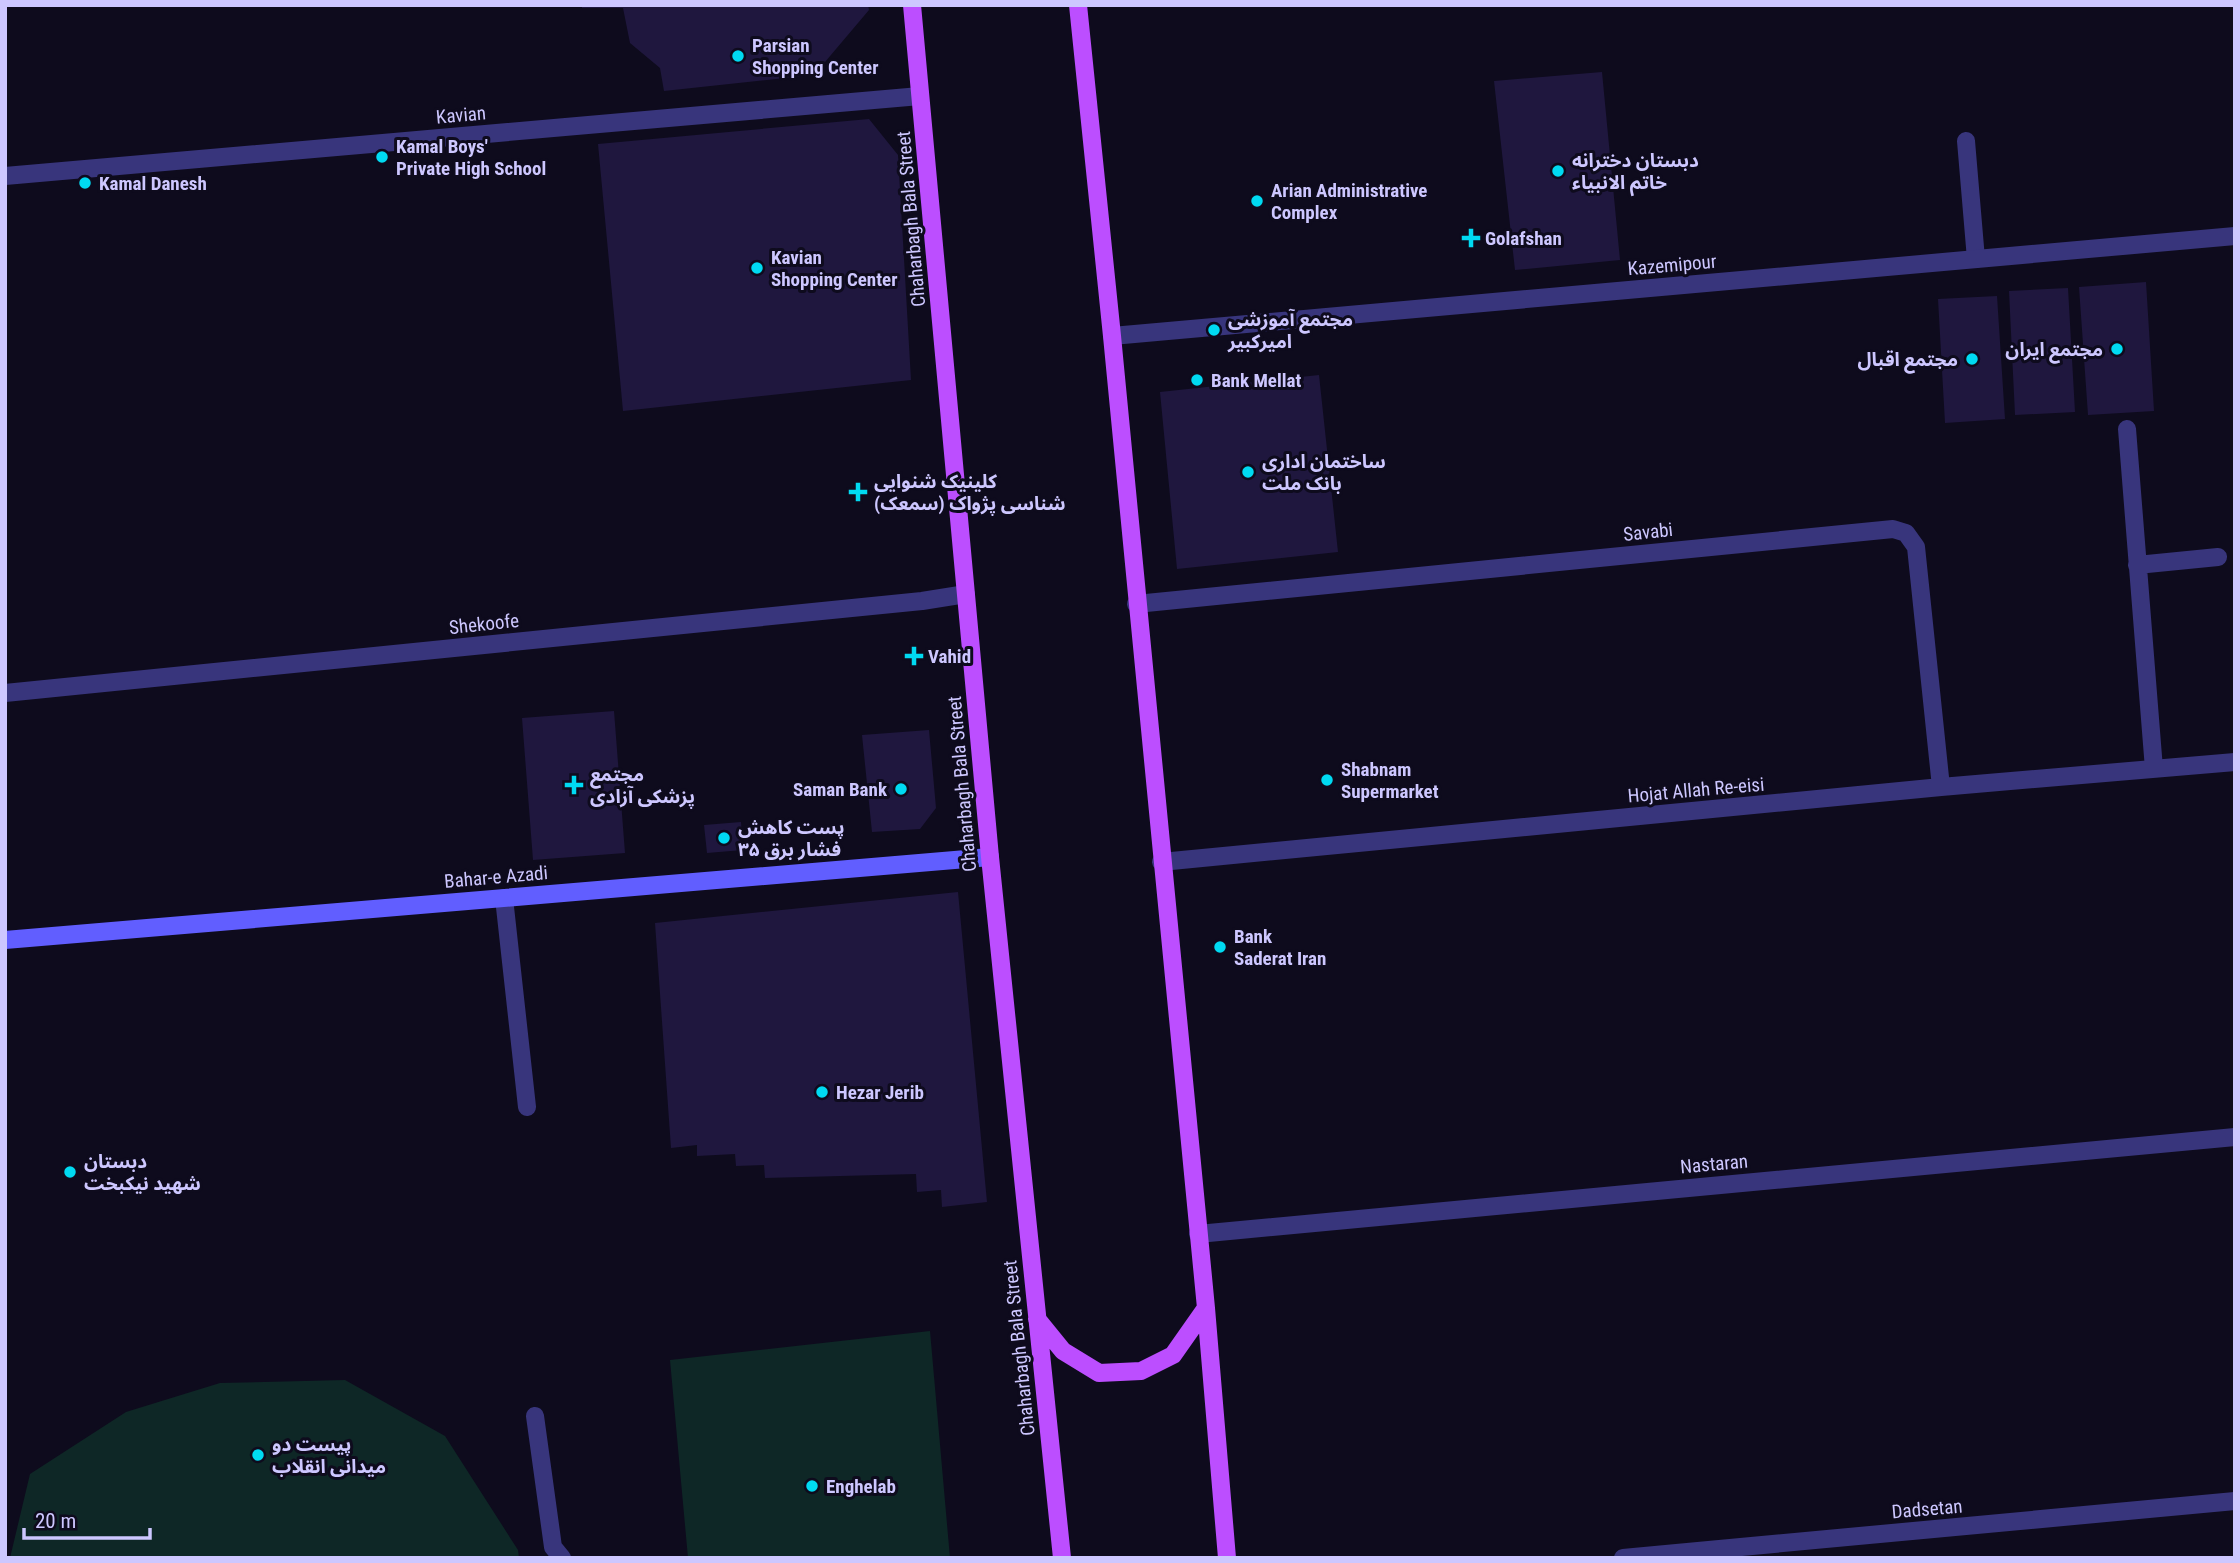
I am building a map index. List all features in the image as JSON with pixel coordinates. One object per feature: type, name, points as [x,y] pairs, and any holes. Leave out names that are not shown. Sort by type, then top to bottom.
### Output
[{"type":"main road","name":"Chaharbagh Bala Street","points":[[912,5],[990,857],[1062,1558]]},
{"type":"main road","points":[[1078,5],[1206,1308],[1227,1558]]},
{"type":"main road","points":[[1037,1319],[1063,1351],[1099,1373],[1141,1371],[1173,1355],[1206,1308]]},
{"type":"street","name":"Kavian","points":[[5,176],[920,96]]},
{"type":"street","points":[[1966,141],[1976,259]]},
{"type":"street","name":"Kazemipour","points":[[1112,336],[2235,236]]},
{"type":"street","points":[[2127,429],[2154,769]]},
{"type":"street","name":"Savabi","points":[[1136,604],[1893,529],[1906,533],[1916,547],[1941,787]]},
{"type":"street","points":[[2137,565],[2218,557]]},
{"type":"street","name":"Shekoofe","points":[[5,693],[966,594]]},
{"type":"street","name":"Hojat Allah Re-eisi","points":[[1161,862],[1941,787],[2235,762]]},
{"type":"street","name":"Bahar-e Azadi","points":[[5,940],[990,857]]},
{"type":"street","points":[[505,898],[527,1107]]},
{"type":"street","name":"Nastaran","points":[[1198,1234],[2235,1136]]},
{"type":"street","points":[[535,1416],[552,1547],[562,1558]]},
{"type":"street","name":"Dadsetan","points":[[1623,1558],[2235,1502]]},
{"type":"green space","name":"Enghelab","points":[[930,1331],[950,1558],[688,1558],[670,1360]]},
{"type":"green space","name":"پیست دو میدانی انقلاب","points":[[345,1380],[445,1436],[518,1550],[519,1558],[10,1558],[30,1474],[126,1412],[220,1383]]},
{"type":"building","name":"Parsian Shopping Center","points":[[582,5],[868,5],[869,10],[814,75],[664,91],[660,68],[630,43],[623,8],[582,8]]},
{"type":"building","name":"دبستان دخترانه خاتم الانبیاء","points":[[1602,72],[1620,260],[1515,270],[1494,81]]},
{"type":"building","name":"Kavian Shopping Center","points":[[869,119],[898,155],[911,380],[623,411],[598,144]]},
{"type":"building","name":"مجتمع ایران","points":[[2146,282],[2154,411],[2088,415],[2079,287]]},
{"type":"building","points":[[2068,288],[2075,412],[2015,415],[2009,291]]},
{"type":"building","name":"مجتمع اقبال","points":[[1997,296],[2005,419],[1945,423],[1938,299]]},
{"type":"building","name":"ساختمان اداری بانک ملت","points":[[1319,375],[1338,552],[1177,569],[1160,392]]},
{"type":"building","name":"مجتمع پزشکی آزادی","points":[[614,711],[625,853],[533,860],[522,718]]},
{"type":"building","name":"Saman Bank","points":[[929,730],[936,808],[920,829],[872,832],[862,735]]},
{"type":"building","name":"پست کاهش فشار برق ۳۵","points":[[741,822],[743,850],[707,853],[704,825]]},
{"type":"building","name":"Hezar Jerib","points":[[958,892],[987,1202],[942,1207],[941,1190],[917,1192],[916,1174],[765,1178],[764,1165],[736,1166],[735,1154],[697,1156],[697,1145],[671,1148],[655,923]]},
{"type":"place","name":"Parsian Shopping Center","points":[[738,56]]},
{"type":"place","name":"Kamal Boys' Private High School","points":[[382,157]]},
{"type":"place","name":"دبستان دخترانه خاتم الانبیاء","points":[[1558,171]]},
{"type":"place","name":"Kamal Danesh","points":[[85,183]]},
{"type":"place","name":"Arian Administrative Complex","points":[[1257,201]]},
{"type":"place","name":"Golafshan","points":[[1471,238]]},
{"type":"place","name":"Kavian Shopping Center","points":[[757,268]]},
{"type":"place","name":"مجتمع آموزشی امیرکبیر","points":[[1214,330]]},
{"type":"place","name":"مجتمع ایران","points":[[2117,349]]},
{"type":"place","name":"مجتمع اقبال","points":[[1972,359]]},
{"type":"place","name":"Bank Mellat","points":[[1197,380]]},
{"type":"place","name":"ساختمان اداری بانک ملت","points":[[1248,472]]},
{"type":"place","name":"کلینیک شنوایی شناسی پژواک (سمعک)","points":[[858,492]]},
{"type":"place","name":"Vahid","points":[[914,656]]},
{"type":"place","name":"Shabnam Supermarket","points":[[1327,780]]},
{"type":"place","name":"مجتمع پزشکی آزادی","points":[[574,785]]},
{"type":"place","name":"Saman Bank","points":[[901,789]]},
{"type":"place","name":"پست کاهش فشار برق ۳۵","points":[[724,838]]},
{"type":"place","name":"Bank Saderat Iran","points":[[1220,947]]},
{"type":"place","name":"Hezar Jerib","points":[[822,1092]]},
{"type":"place","name":"دبستان شهید نیکبخت","points":[[70,1172]]},
{"type":"place","name":"پیست دو میدانی انقلاب","points":[[258,1455]]},
{"type":"place","name":"Enghelab","points":[[812,1486]]}]
